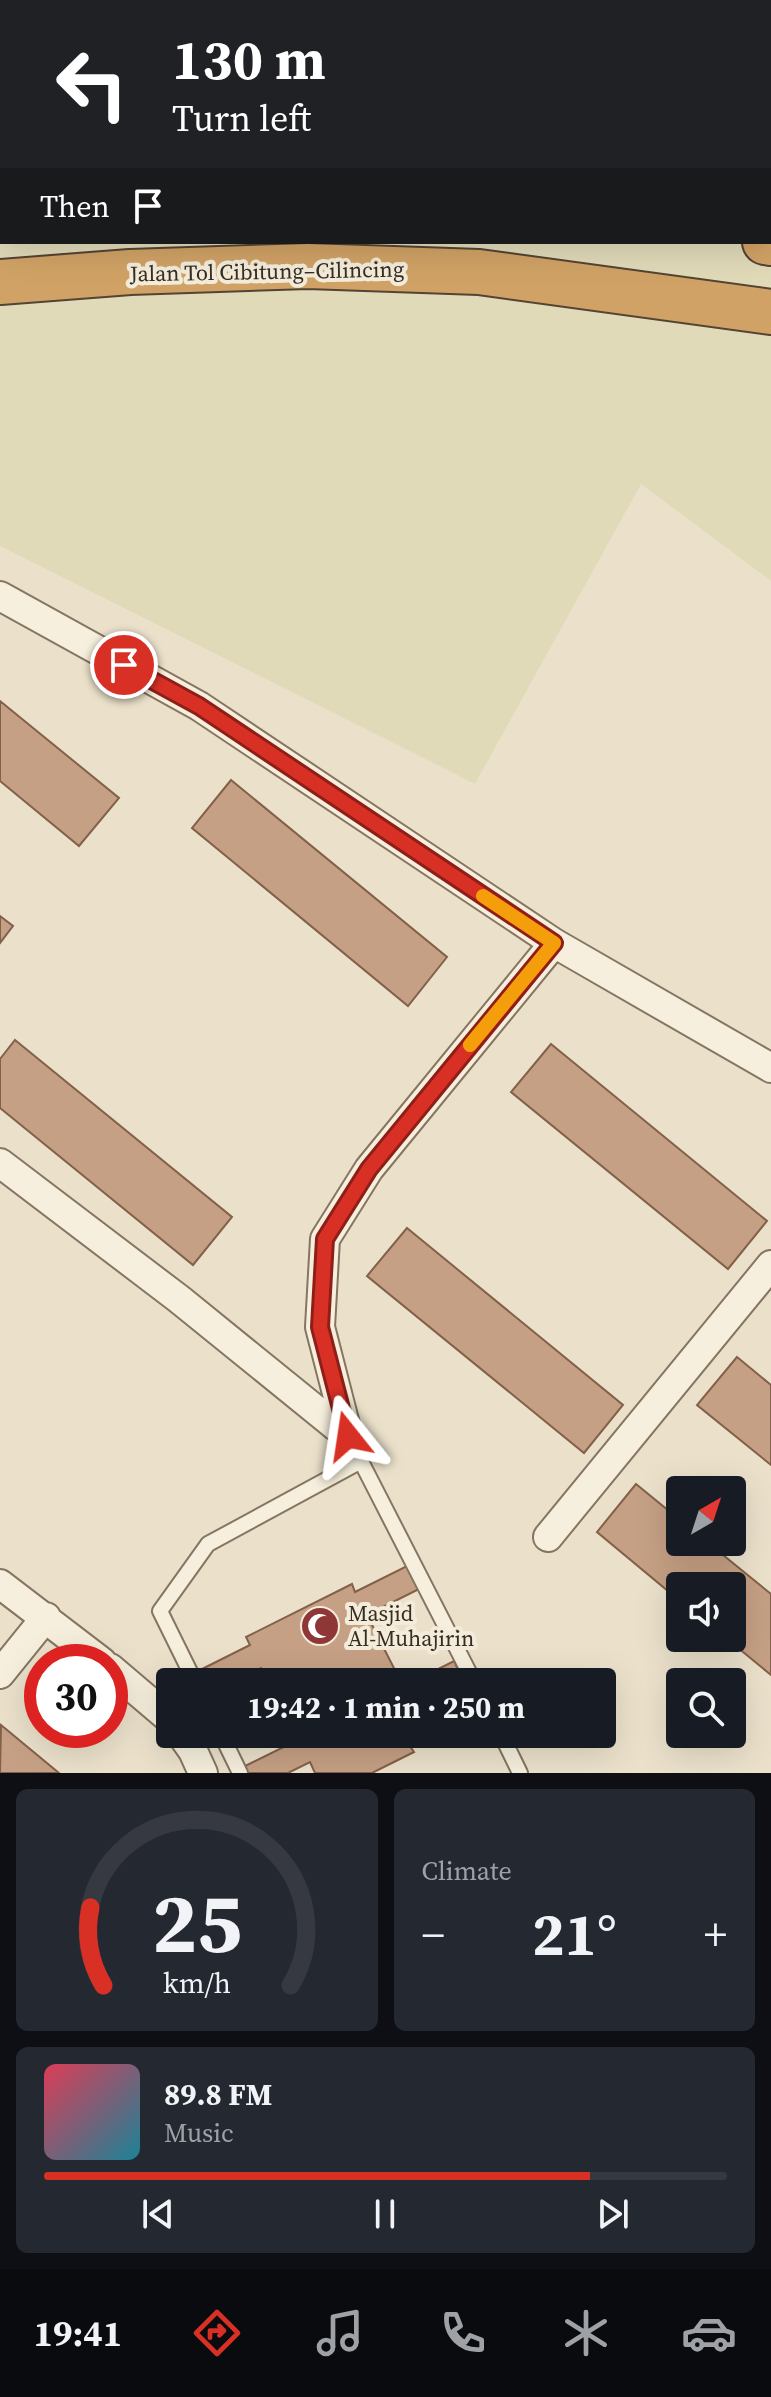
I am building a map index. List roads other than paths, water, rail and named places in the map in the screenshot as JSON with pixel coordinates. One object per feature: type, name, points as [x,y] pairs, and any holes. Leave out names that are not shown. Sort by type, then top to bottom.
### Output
[{"type":"highway","name":"Jalan Tol Cibitung–Cilincing","points":[[0,282],[130,272],[308,266],[463,272],[771,312]]},
{"type":"street","points":[[0,596],[199,706],[554,943],[771,1068]]},
{"type":"street","points":[[348,1436],[320,1327],[325,1239],[369,1169],[554,943]]},
{"type":"street","points":[[0,1163],[179,1299],[348,1436]]},
{"type":"street","points":[[548,1537],[771,1265]]},
{"type":"street","points":[[0,1584],[80,1644]]},
{"type":"street","points":[[0,1674],[46,1617]]},
{"type":"street","points":[[128,1683],[156,1707]]},
{"type":"street","points":[[191,1748],[203,1773]]},
{"type":"lane","points":[[348,1436],[467,1668]]},
{"type":"lane","points":[[188,1668],[160,1611],[208,1544],[361,1461]]},
{"type":"lane","points":[[228,1748],[240,1773]]},
{"type":"lane","points":[[508,1748],[520,1773]]},
{"type":"place","name":"Masjid Al-Muhajirin","points":[[320,1626]]}]
